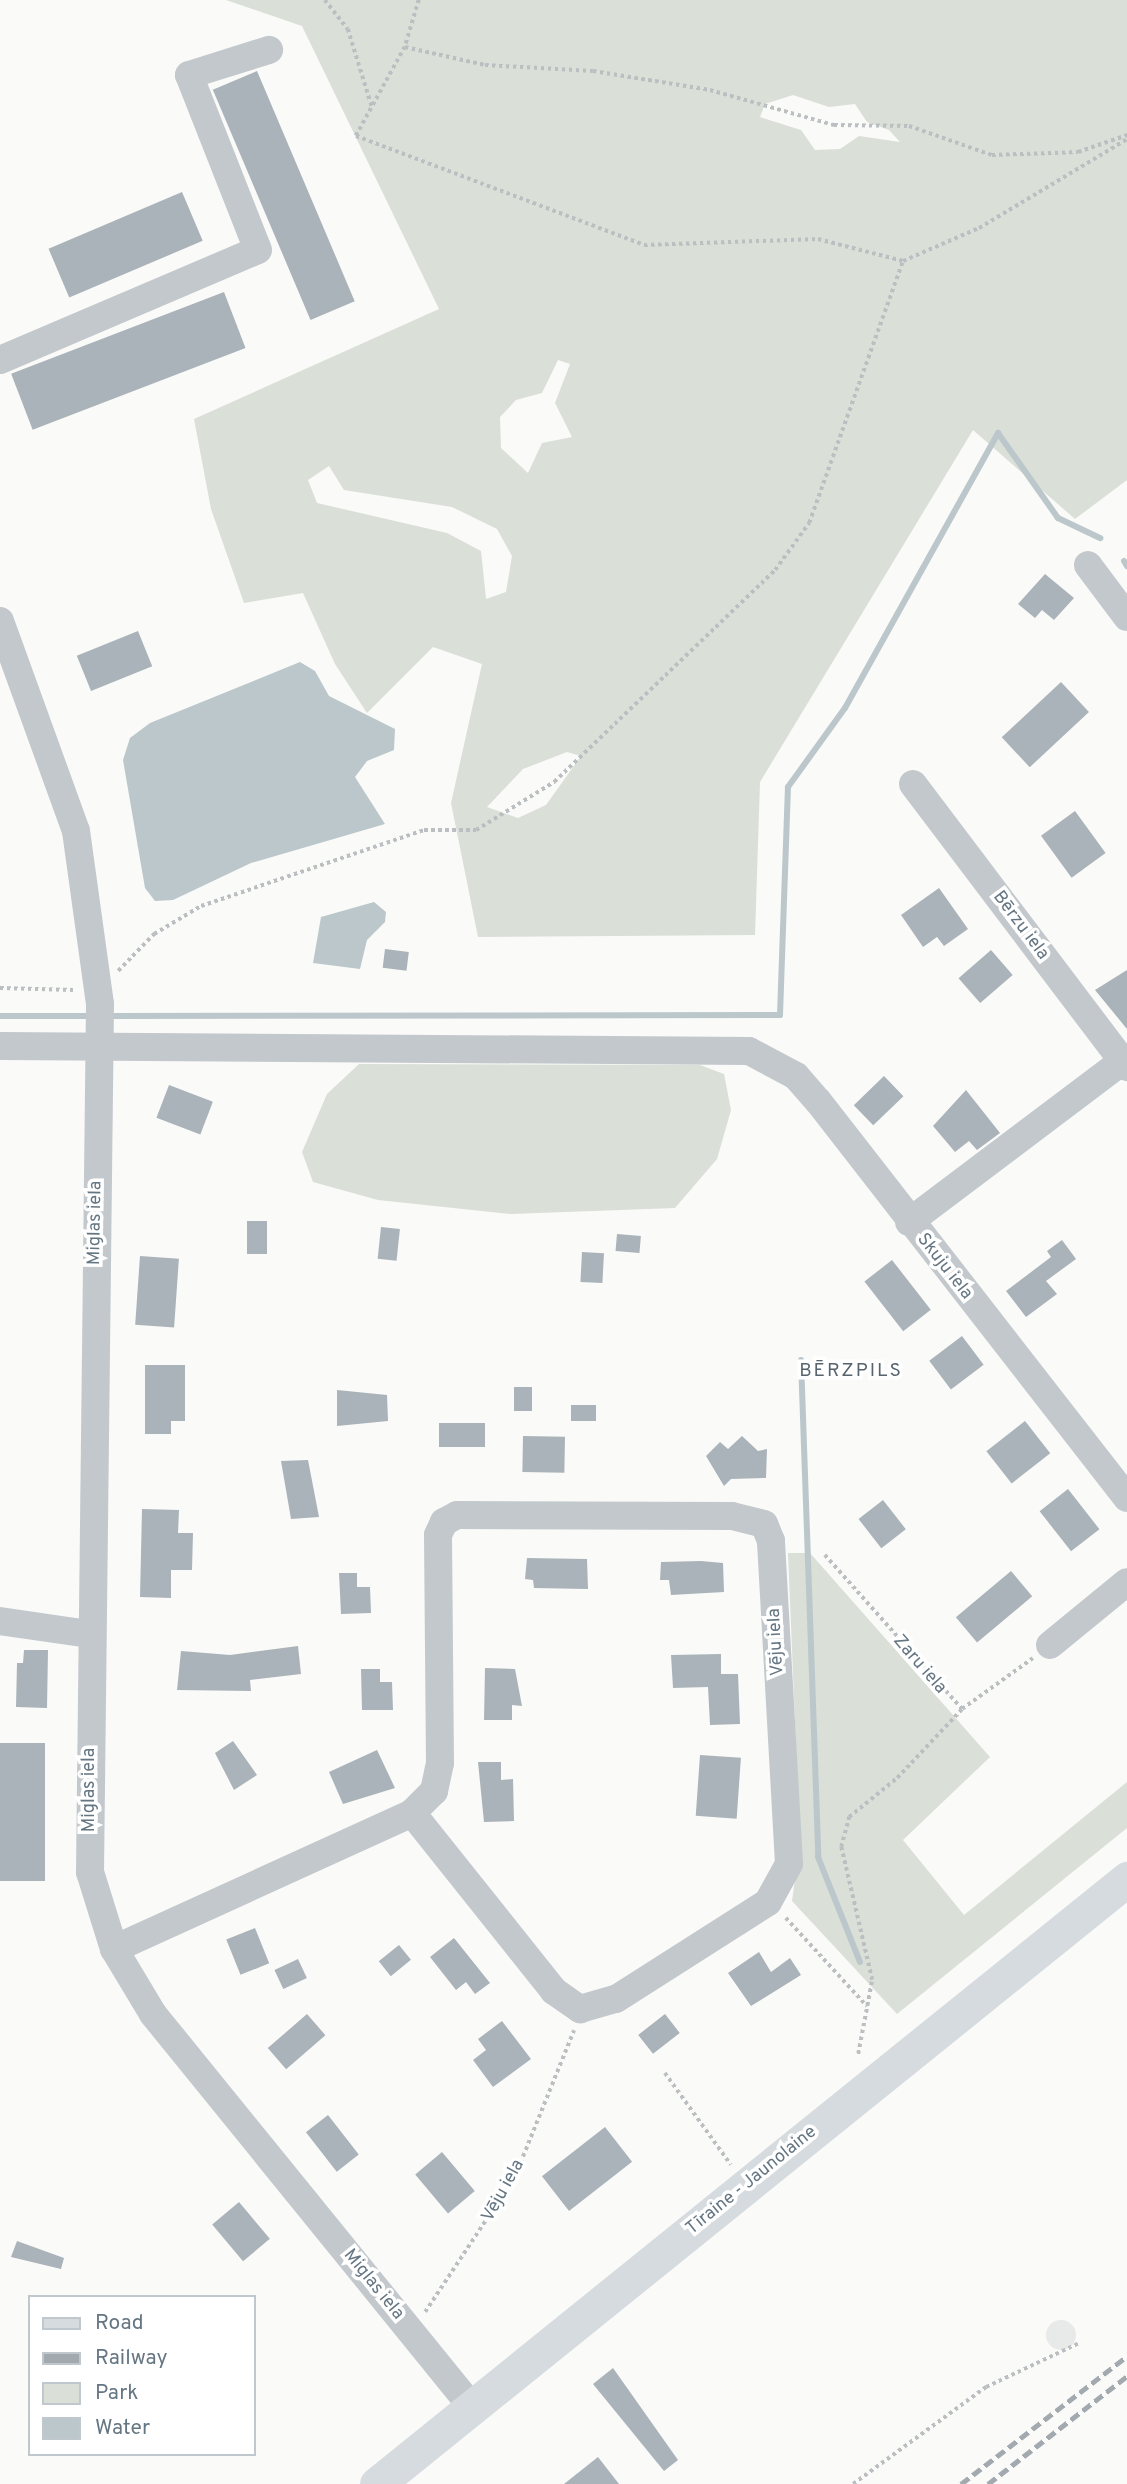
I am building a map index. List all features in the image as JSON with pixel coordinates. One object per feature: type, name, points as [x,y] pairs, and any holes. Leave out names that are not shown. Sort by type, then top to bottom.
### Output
[{"type":"main road","name":"Tīraine - Jaunolaine","points":[[377,2484],[1127,1879]]},
{"type":"street","points":[[0,360],[258,250],[189,75],[269,50]]},
{"type":"street","points":[[1088,565],[1127,617]]},
{"type":"street","name":"Miglas iela","points":[[0,621],[76,831],[98,991],[89,1634],[90,1872],[114,1949],[153,2014],[472,2407]]},
{"type":"street","name":"Bērzu iela","points":[[913,784],[1126,1062]]},
{"type":"street","points":[[0,1046],[99,1045]]},
{"type":"street","name":"Skuju iela","points":[[99,1045],[749,1051],[796,1076],[1127,1498]]},
{"type":"street","points":[[908,1222],[1126,1062]]},
{"type":"street","name":"Vēju iela","points":[[114,1949],[412,1813],[435,1791],[440,1763],[438,1535],[444,1522],[457,1515],[750,1518],[764,1524],[771,1541],[789,1864],[768,1902],[616,1999],[580,2009],[554,1991],[412,1813]]},
{"type":"street","points":[[1050,1645],[1127,1582]]},
{"type":"street","points":[[0,1621],[89,1634]]},
{"type":"path","points":[[325,0],[348,29],[372,107]]},
{"type":"path","points":[[419,0],[405,47],[356,136],[644,245],[818,239],[903,261],[979,228],[1127,137]]},
{"type":"path","points":[[405,47],[485,65],[593,71],[710,90],[834,125],[909,126],[992,155],[1078,152],[1127,137]]},
{"type":"path","points":[[0,988],[98,991],[154,934],[201,905],[424,830],[476,830],[554,782],[775,570],[809,523],[903,261]]},
{"type":"path","name":"Zaru iela","points":[[825,1555],[962,1709],[1050,1645]]},
{"type":"path","points":[[858,2054],[873,1980],[841,1847],[849,1817],[897,1778],[962,1709]]},
{"type":"path","points":[[768,1902],[867,2006]]},
{"type":"path","name":"Vēju iela","points":[[410,2330],[514,2176],[572,2037]]},
{"type":"path","points":[[665,2073],[746,2186]]},
{"type":"path","points":[[853,2484],[986,2387],[1080,2343]]},
{"type":"shaded area","points":[[1061,2320],[1072,2324],[1076,2335],[1072,2346],[1061,2350],[1050,2346],[1046,2335],[1050,2324]]},
{"type":"green space","points":[[226,0],[1127,0],[1127,480],[1075,519],[973,430],[760,782],[755,935],[478,937],[451,803],[482,664],[433,647],[367,713],[335,664],[303,593],[244,603],[211,509],[194,419],[439,309],[302,26]],"holes":[[[793,95],[829,107],[855,104],[867,122],[889,130],[900,142],[859,136],[840,149],[815,150],[801,130],[760,117],[765,104]],[[558,360],[570,364],[555,403],[572,437],[542,443],[528,473],[501,448],[500,417],[516,400],[542,393]],[[329,466],[344,490],[452,507],[497,529],[512,556],[506,592],[486,599],[481,551],[447,533],[317,503],[308,480]],[[567,752],[581,756],[546,805],[518,818],[487,807],[523,769]]]},
{"type":"green space","points":[[359,1064],[700,1065],[724,1074],[731,1110],[717,1159],[675,1208],[511,1214],[378,1200],[313,1182],[302,1152],[327,1094]]},
{"type":"green space","points":[[788,1553],[810,1553],[990,1757],[903,1840],[964,1915],[1127,1782],[1127,1828],[897,2014],[792,1901],[800,1843]]},
{"type":"water","points":[[300,662],[315,671],[329,696],[395,729],[394,750],[367,761],[355,777],[385,824],[251,863],[173,900],[155,901],[145,888],[123,760],[130,738],[150,723]]},
{"type":"water","points":[[374,902],[386,912],[385,922],[367,940],[360,969],[313,963],[321,917]]},
{"type":"building","points":[[257,71],[355,301],[310,320],[213,90]]},
{"type":"building","points":[[182,192],[203,241],[69,297],[49,249]]},
{"type":"building","points":[[224,292],[246,348],[33,430],[11,374]]},
{"type":"building","points":[[1045,574],[1074,598],[1054,620],[1042,610],[1035,618],[1018,604]]},
{"type":"building","points":[[138,631],[152,666],[91,691],[77,656]]},
{"type":"building","points":[[1061,682],[1089,712],[1030,767],[1002,737]]},
{"type":"building","points":[[1075,811],[1106,853],[1072,878],[1041,836]]},
{"type":"building","points":[[939,888],[968,929],[944,946],[937,937],[923,947],[901,915]]},
{"type":"building","points":[[385,949],[409,952],[407,971],[383,968]]},
{"type":"building","points":[[991,950],[1013,975],[980,1003],[959,978]]},
{"type":"building","points":[[1127,970],[1127,1029],[1095,990]]},
{"type":"building","points":[[884,1076],[903,1096],[873,1125],[854,1105]]},
{"type":"building","points":[[169,1085],[213,1102],[200,1135],[156,1118]]},
{"type":"building","points":[[966,1090],[1000,1133],[977,1150],[969,1141],[955,1152],[933,1126]]},
{"type":"building","points":[[247,1221],[267,1221],[267,1254],[247,1254]]},
{"type":"building","points":[[381,1227],[400,1229],[397,1261],[378,1259]]},
{"type":"building","points":[[617,1234],[641,1236],[639,1253],[616,1251]]},
{"type":"building","points":[[1062,1240],[1076,1259],[1046,1281],[1057,1294],[1026,1317],[1006,1291],[1051,1257],[1047,1251]]},
{"type":"building","points":[[582,1252],[604,1253],[602,1283],[580,1282]]},
{"type":"building","points":[[140,1256],[179,1259],[174,1328],[135,1325]]},
{"type":"building","points":[[892,1260],[931,1310],[903,1331],[864,1282]]},
{"type":"building","points":[[962,1336],[984,1365],[951,1389],[929,1361]]},
{"type":"building","points":[[145,1365],[185,1365],[185,1421],[171,1421],[171,1434],[145,1434]]},
{"type":"building","points":[[514,1387],[532,1387],[532,1411],[514,1411]]},
{"type":"building","points":[[337,1390],[387,1395],[388,1421],[337,1426]]},
{"type":"building","points":[[571,1405],[596,1405],[596,1421],[571,1421]]},
{"type":"building","points":[[1025,1421],[1050,1453],[1012,1483],[986,1451]]},
{"type":"building","points":[[439,1423],[485,1423],[485,1447],[439,1447]]},
{"type":"building","points":[[523,1436],[565,1437],[564,1473],[522,1472]]},
{"type":"building","points":[[742,1436],[758,1451],[767,1449],[766,1478],[731,1479],[724,1486],[706,1456],[720,1442],[728,1449]]},
{"type":"building","points":[[308,1460],[319,1517],[291,1519],[281,1461]]},
{"type":"building","points":[[1068,1489],[1099,1529],[1071,1551],[1040,1511]]},
{"type":"building","points":[[883,1500],[906,1529],[881,1548],[859,1519]]},
{"type":"building","points":[[142,1509],[179,1510],[178,1533],[193,1533],[192,1570],[171,1570],[171,1598],[140,1597]]},
{"type":"building","points":[[527,1558],[587,1559],[588,1589],[534,1588],[533,1580],[525,1579]]},
{"type":"building","points":[[661,1562],[723,1563],[724,1592],[671,1595],[669,1580],[660,1580]]},
{"type":"building","points":[[1011,1571],[1032,1596],[977,1643],[956,1617]]},
{"type":"building","points":[[339,1573],[357,1573],[357,1587],[370,1587],[371,1613],[341,1614]]},
{"type":"building","points":[[298,1646],[301,1674],[250,1680],[251,1691],[177,1690],[181,1651],[230,1655]]},
{"type":"building","points":[[24,1650],[48,1650],[47,1708],[16,1707],[17,1663],[23,1663]]},
{"type":"building","points":[[721,1654],[721,1674],[738,1674],[740,1724],[710,1725],[708,1687],[673,1688],[671,1655]]},
{"type":"building","points":[[485,1668],[515,1669],[522,1706],[512,1705],[512,1720],[484,1720]]},
{"type":"building","points":[[361,1669],[380,1669],[380,1682],[392,1682],[393,1710],[362,1710]]},
{"type":"building","points":[[233,1741],[257,1775],[234,1790],[215,1753]]},
{"type":"building","points":[[0,1743],[45,1743],[45,1881],[0,1881]]},
{"type":"building","points":[[377,1750],[395,1788],[343,1804],[329,1772]]},
{"type":"building","points":[[700,1755],[741,1758],[737,1819],[696,1816]]},
{"type":"building","points":[[478,1762],[501,1762],[501,1780],[513,1779],[514,1821],[484,1822]]},
{"type":"building","points":[[255,1928],[269,1963],[240,1975],[226,1940]]},
{"type":"building","points":[[454,1938],[490,1983],[475,1994],[466,1982],[456,1990],[430,1957]]},
{"type":"building","points":[[399,1945],[411,1960],[391,1976],[379,1961]]},
{"type":"building","points":[[759,1952],[771,1972],[790,1958],[801,1975],[751,2006],[728,1973]]},
{"type":"building","points":[[298,1959],[307,1978],[283,1989],[274,1970]]},
{"type":"building","points":[[307,2014],[325,2035],[286,2069],[268,2048]]},
{"type":"building","points":[[665,2014],[680,2033],[653,2054],[638,2035]]},
{"type":"building","points":[[502,2021],[531,2059],[493,2087],[473,2060],[486,2050],[478,2039]]},
{"type":"building","points":[[328,2115],[359,2154],[337,2172],[306,2132]]},
{"type":"building","points":[[605,2127],[632,2162],[569,2211],[542,2176]]},
{"type":"building","points":[[442,2152],[475,2191],[448,2214],[415,2174]]},
{"type":"building","points":[[239,2202],[270,2239],[243,2261],[212,2224]]},
{"type":"building","points":[[17,2241],[64,2258],[61,2269],[11,2257]]},
{"type":"building","points":[[613,2368],[678,2460],[664,2471],[593,2384]]},
{"type":"building","points":[[598,2457],[619,2484],[564,2484]]},
{"type":"waterway","points":[[113,1016],[780,1015],[788,787],[845,708],[998,433],[1058,518],[1100,538]]},
{"type":"waterway","points":[[1124,561],[1127,566]]},
{"type":"waterway","points":[[0,1016],[86,1016]]},
{"type":"waterway","points":[[801,1360],[818,1857],[860,1962]]},
{"type":"railway","points":[[961,2484],[1127,2356]]},
{"type":"railway","points":[[988,2484],[1127,2376]]},
{"type":"district","name":"BĒRZPILS","points":[[851,1372]]}]
